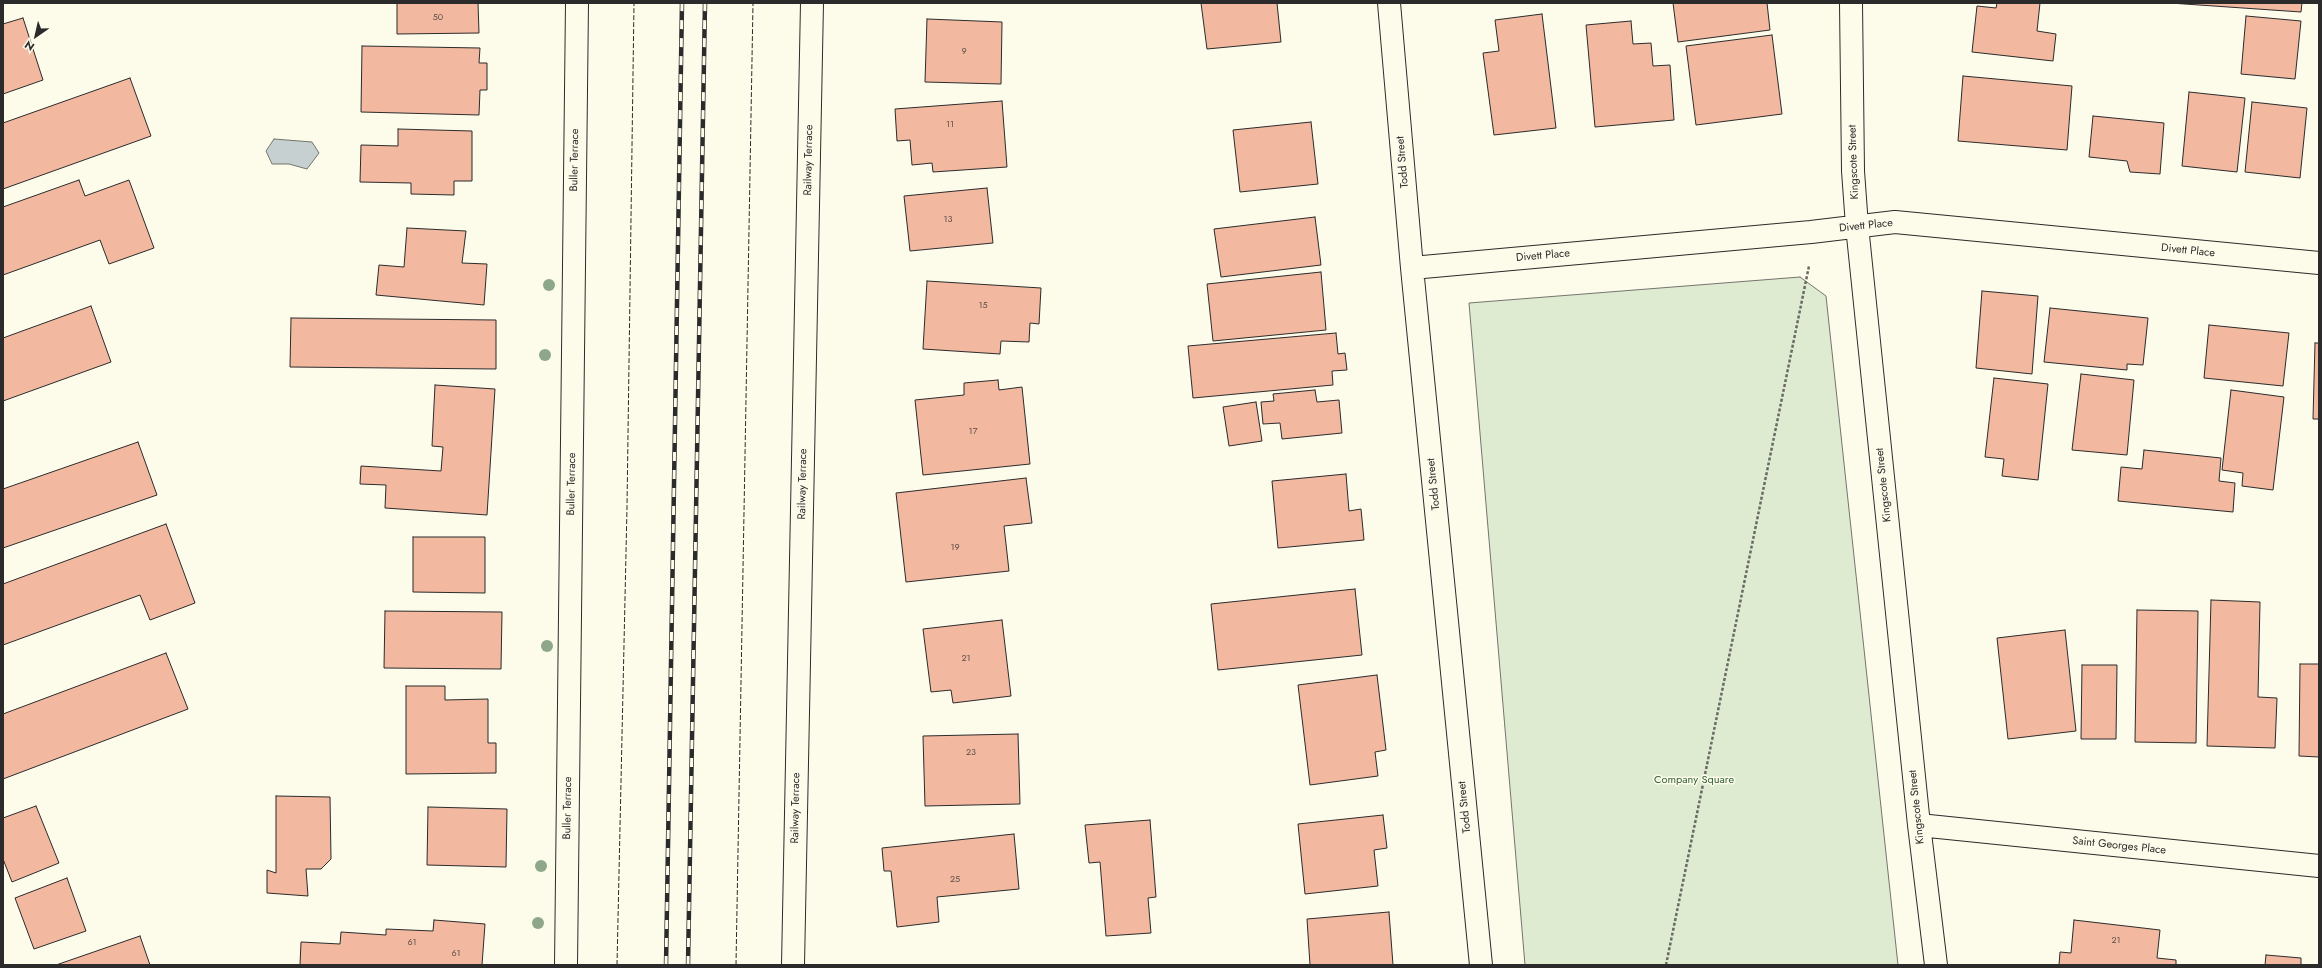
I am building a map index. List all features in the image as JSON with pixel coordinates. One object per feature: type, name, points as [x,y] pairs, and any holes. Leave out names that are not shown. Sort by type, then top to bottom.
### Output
[{"type":"street","name":"Buller Terrace","points":[[566,965],[577,3]]},
{"type":"street","name":"Railway Terrace","points":[[793,965],[812,3]]},
{"type":"street","name":"Todd Street","points":[[1389,3],[1412,268],[1481,965]]},
{"type":"street","name":"Kingscote Street","points":[[1851,3],[1853,171],[1857,226],[1919,825],[1936,965]]},
{"type":"street","name":"Divett Place","points":[[1412,268],[1811,232],[1895,222],[2319,263]]},
{"type":"street","name":"Saint Georges Place","points":[[1919,825],[2319,866]]},
{"type":"path","points":[[1666,965],[1809,266]]},
{"type":"green space","name":"Company Square","points":[[1800,277],[1826,296],[1898,965],[1525,965],[1469,303]]},
{"type":"shaded area","points":[[274,139],[312,142],[319,153],[307,169],[289,164],[272,164],[266,151]]},
{"type":"building","points":[[397,3],[478,3],[479,33],[397,34]]},
{"type":"building","points":[[1201,3],[1277,3],[1281,42],[1207,49]]},
{"type":"building","points":[[1673,3],[1767,3],[1770,30],[1678,42]]},
{"type":"building","points":[[1997,3],[2040,3],[2037,31],[2056,34],[2053,61],[1972,52],[1977,6],[1996,8]]},
{"type":"building","points":[[2170,3],[2302,3],[2301,12]]},
{"type":"building","points":[[1542,14],[1556,128],[1494,135],[1483,53],[1499,51],[1495,20]]},
{"type":"building","points":[[2246,16],[2301,21],[2295,79],[2241,74]]},
{"type":"building","points":[[23,18],[43,80],[3,94],[3,24]]},
{"type":"building","points":[[927,19],[1002,22],[1001,84],[925,82]]},
{"type":"building","points":[[1631,21],[1633,44],[1651,43],[1653,66],[1670,65],[1674,120],[1595,127],[1586,25]]},
{"type":"building","points":[[1772,35],[1782,114],[1696,125],[1686,46]]},
{"type":"building","points":[[362,46],[480,48],[479,63],[487,63],[487,90],[480,90],[479,115],[361,112]]},
{"type":"building","points":[[1963,76],[2072,86],[2067,150],[1958,141]]},
{"type":"building","points":[[130,78],[151,136],[3,189],[3,123]]},
{"type":"building","points":[[2189,92],[2245,98],[2237,172],[2182,166]]},
{"type":"building","points":[[1002,101],[1007,167],[933,172],[932,163],[912,165],[910,140],[897,141],[895,109]]},
{"type":"building","points":[[2252,102],[2307,108],[2300,178],[2245,172]]},
{"type":"building","points":[[2093,116],[2164,123],[2160,174],[2130,172],[2127,161],[2089,157]]},
{"type":"building","points":[[1311,122],[1318,184],[1240,192],[1233,130]]},
{"type":"building","points":[[398,129],[472,131],[472,181],[454,181],[454,195],[411,194],[411,183],[360,182],[361,145],[398,146]]},
{"type":"building","points":[[79,180],[85,196],[129,180],[154,248],[109,264],[100,240],[3,275],[3,207]]},
{"type":"building","points":[[987,188],[993,243],[910,251],[904,196]]},
{"type":"building","points":[[1315,217],[1321,265],[1221,277],[1214,229]]},
{"type":"building","points":[[407,228],[466,231],[462,263],[487,264],[484,305],[376,295],[379,265],[404,267]]},
{"type":"building","points":[[1321,272],[1326,330],[1213,341],[1207,284]]},
{"type":"building","points":[[927,281],[1041,288],[1039,324],[1030,323],[1029,342],[1001,341],[1000,354],[923,349]]},
{"type":"building","points":[[1982,291],[2038,296],[2032,374],[1976,368]]},
{"type":"building","points":[[91,306],[111,362],[3,401],[3,338]]},
{"type":"building","points":[[2050,308],[2148,318],[2143,365],[2127,364],[2127,370],[2044,362]]},
{"type":"building","points":[[291,318],[496,320],[496,369],[290,367]]},
{"type":"building","points":[[2209,325],[2289,333],[2283,386],[2204,378]]},
{"type":"building","points":[[1336,333],[1338,354],[1345,353],[1347,370],[1332,371],[1333,385],[1193,398],[1188,346]]},
{"type":"building","points":[[2315,343],[2319,343],[2319,419],[2313,419]]},
{"type":"building","points":[[2081,374],[2134,380],[2127,455],[2072,450]]},
{"type":"building","points":[[1994,378],[2048,384],[2038,480],[2002,476],[2004,459],[1985,457]]},
{"type":"building","points":[[998,380],[999,390],[1022,387],[1030,464],[923,475],[915,400],[964,395],[964,383]]},
{"type":"building","points":[[435,385],[495,389],[487,515],[385,508],[386,485],[360,484],[361,466],[441,471],[443,447],[432,446]]},
{"type":"building","points":[[1315,390],[1317,402],[1339,400],[1342,433],[1282,439],[1280,423],[1263,424],[1261,402],[1274,401],[1273,394]]},
{"type":"building","points":[[2231,390],[2284,397],[2273,490],[2242,486],[2243,473],[2222,470]]},
{"type":"building","points":[[1256,402],[1262,441],[1229,446],[1223,407]]},
{"type":"building","points":[[138,442],[157,495],[3,548],[3,489]]},
{"type":"building","points":[[2144,450],[2221,458],[2219,481],[2235,483],[2233,512],[2118,501],[2121,467],[2142,469]]},
{"type":"building","points":[[1346,474],[1349,511],[1361,509],[1364,540],[1278,548],[1272,481]]},
{"type":"building","points":[[1026,478],[1032,523],[1004,526],[1009,571],[906,582],[896,493]]},
{"type":"building","points":[[166,524],[195,603],[150,620],[140,595],[3,645],[3,584]]},
{"type":"building","points":[[413,537],[485,537],[485,593],[413,592]]},
{"type":"building","points":[[1355,589],[1362,655],[1218,670],[1211,604]]},
{"type":"building","points":[[2211,600],[2260,602],[2258,697],[2277,698],[2275,748],[2207,746]]},
{"type":"building","points":[[2137,610],[2198,611],[2196,743],[2135,742]]},
{"type":"building","points":[[385,611],[502,612],[501,669],[384,668]]},
{"type":"building","points":[[1002,620],[1011,696],[953,703],[951,690],[931,692],[923,629]]},
{"type":"building","points":[[2065,630],[2076,731],[2008,739],[1997,638]]},
{"type":"building","points":[[166,653],[188,709],[3,779],[3,714]]},
{"type":"building","points":[[2300,664],[2319,664],[2319,757],[2299,756]]},
{"type":"building","points":[[2082,665],[2117,665],[2116,739],[2081,739]]},
{"type":"building","points":[[1377,675],[1386,750],[1375,752],[1378,776],[1310,785],[1298,685]]},
{"type":"building","points":[[406,686],[445,686],[445,700],[488,699],[488,743],[496,743],[496,773],[406,774]]},
{"type":"building","points":[[1018,734],[1020,804],[925,806],[923,736]]},
{"type":"building","points":[[276,796],[330,797],[331,859],[321,869],[306,869],[308,896],[267,893],[267,870],[276,873]]},
{"type":"building","points":[[36,806],[59,863],[12,882],[3,859],[3,818]]},
{"type":"building","points":[[428,807],[507,809],[506,867],[427,865]]},
{"type":"building","points":[[1383,815],[1387,848],[1374,850],[1378,886],[1305,894],[1298,824]]},
{"type":"building","points":[[1150,820],[1156,897],[1148,898],[1151,933],[1106,936],[1100,862],[1089,863],[1085,825]]},
{"type":"building","points":[[1014,834],[1019,889],[937,897],[939,922],[897,927],[891,871],[884,871],[882,848]]},
{"type":"building","points":[[67,878],[86,931],[34,949],[15,898]]},
{"type":"building","points":[[1389,912],[1393,965],[1310,965],[1307,919]]},
{"type":"building","points":[[434,920],[485,924],[482,965],[300,965],[301,942],[340,944],[341,932],[386,935],[386,929],[433,931]]},
{"type":"building","points":[[2074,920],[2160,930],[2157,958],[2176,960],[2176,965],[2059,965],[2060,952],[2071,953]]},
{"type":"building","points":[[140,936],[150,965],[56,965]]},
{"type":"building","points":[[2266,955],[2301,958],[2301,965],[2265,965]]},
{"type":"railway","points":[[666,965],[682,3]]},
{"type":"railway","points":[[688,965],[705,3]]},
{"type":"fence","points":[[617,965],[627,507],[634,3]]},
{"type":"fence","points":[[736,965],[753,3]]}]
